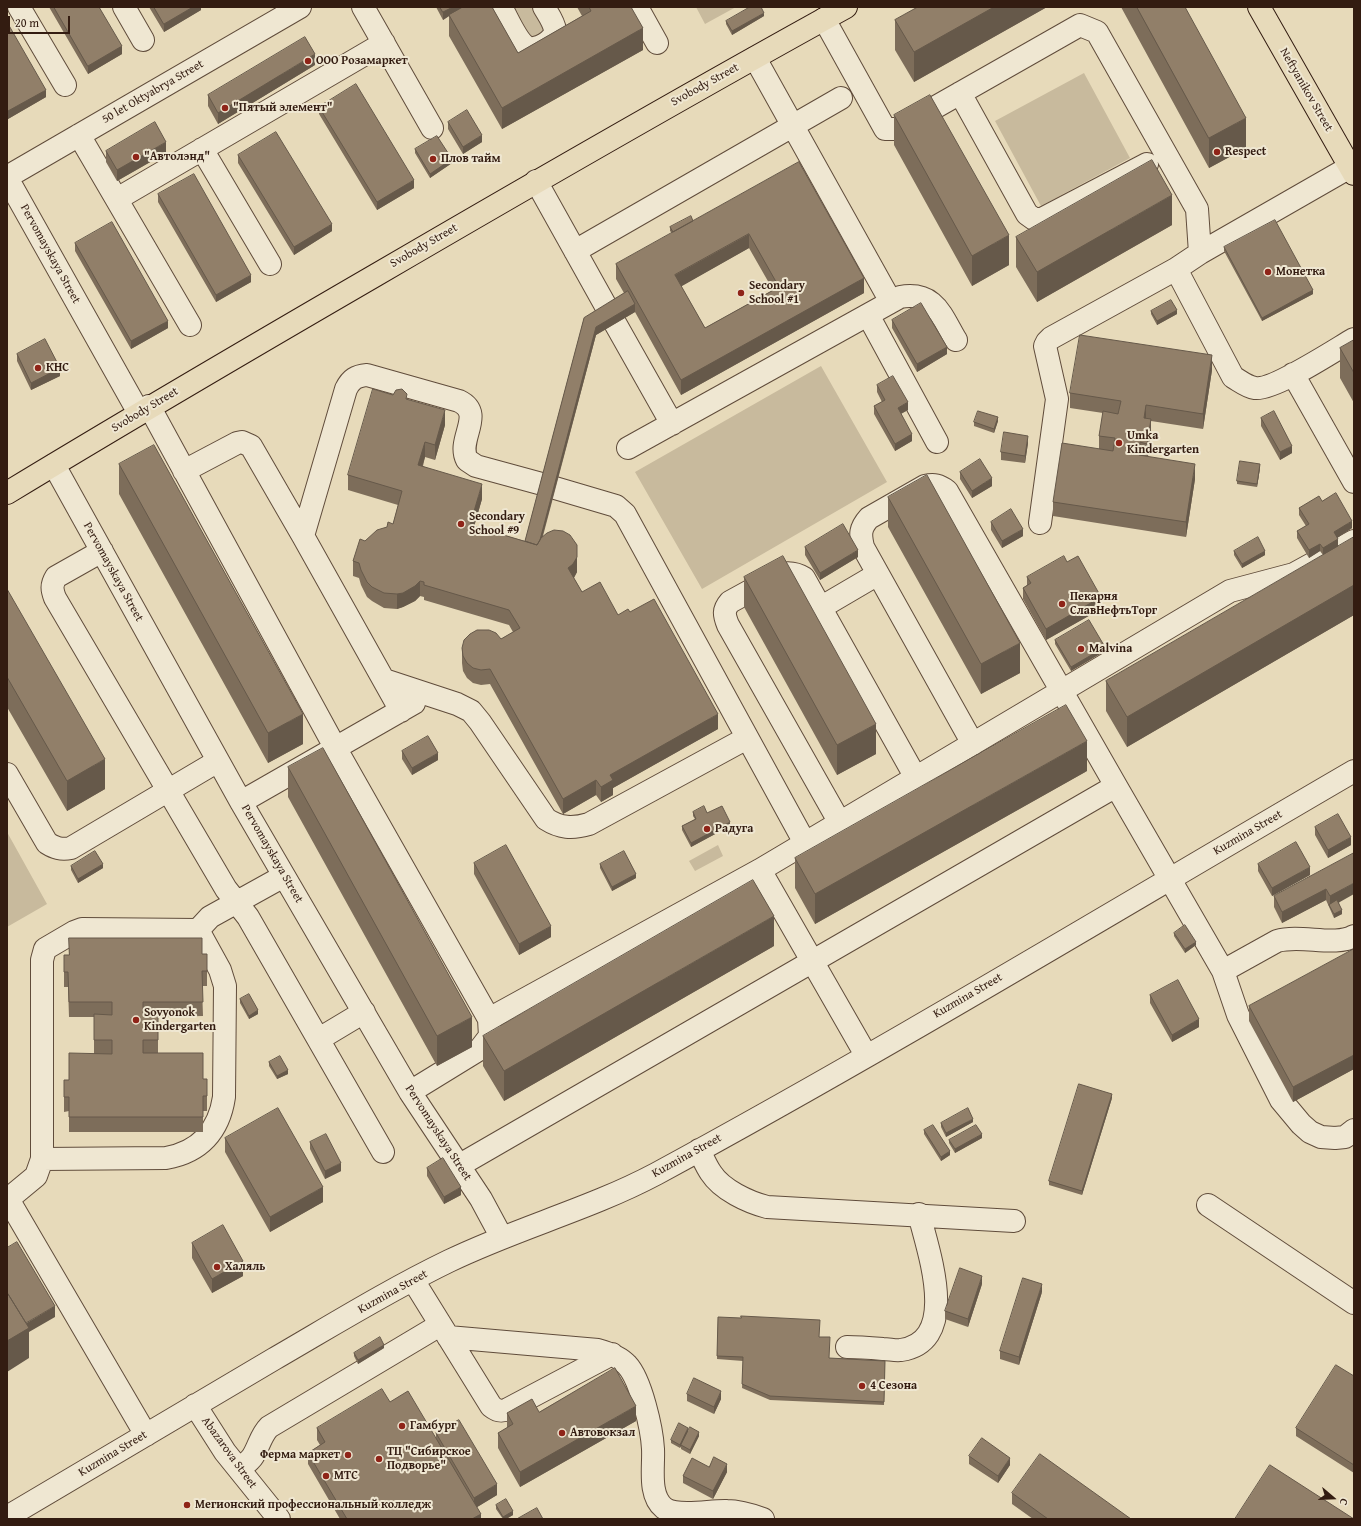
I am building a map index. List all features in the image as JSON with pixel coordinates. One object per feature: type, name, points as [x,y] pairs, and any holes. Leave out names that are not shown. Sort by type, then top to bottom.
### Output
[{"type":"main road","name":"Svobody Street","points":[[7,493],[144,410],[536,181],[846,7]]},
{"type":"main road","name":"Neftyanikov Street","points":[[1259,7],[1352,170]]},
{"type":"street","points":[[19,7],[65,85]]},
{"type":"street","points":[[124,7],[143,40]]},
{"type":"street","name":"50 let Oktyabrya Street","points":[[7,178],[300,7]]},
{"type":"street","points":[[363,7],[432,128]]},
{"type":"street","points":[[501,7],[522,44],[528,48],[535,48],[552,38],[555,32],[554,23],[544,7]]},
{"type":"street","points":[[636,7],[657,43]]},
{"type":"street","points":[[824,19],[885,129],[897,129],[1080,25],[1097,32],[1197,209],[1200,253]]},
{"type":"street","points":[[117,199],[384,43]]},
{"type":"street","points":[[755,58],[891,302]]},
{"type":"street","points":[[960,93],[1027,214],[1034,219],[1042,219],[1166,154]]},
{"type":"street","points":[[575,251],[841,98]]},
{"type":"street","points":[[79,135],[190,325]]},
{"type":"street","points":[[202,150],[270,264]]},
{"type":"street","points":[[1040,523],[1057,399],[1047,357],[1047,342],[1051,338],[1200,253],[1352,170]]},
{"type":"street","name":"Pervomayskaya Street","points":[[7,178],[144,410],[184,471],[336,749],[489,1019]]},
{"type":"street","points":[[536,181],[672,424]]},
{"type":"street","points":[[1176,268],[1233,377],[1245,385],[1256,388],[1274,385],[1354,339]]},
{"type":"street","points":[[628,448],[900,297],[922,297],[930,300],[936,306],[956,340]]},
{"type":"street","points":[[868,315],[937,442]]},
{"type":"street","points":[[1293,374],[1354,482]]},
{"type":"street","points":[[303,536],[346,389],[350,380],[358,376],[367,375],[459,401],[466,405],[470,409],[471,416],[464,448],[467,460],[476,466],[616,506],[625,514],[805,843]]},
{"type":"street","points":[[184,471],[237,443],[247,443],[251,446],[401,711]]},
{"type":"street","name":"Pervomayskaya Street","points":[[54,465],[218,761],[284,876],[410,1092],[460,1165],[481,1199],[502,1238]]},
{"type":"street","points":[[973,744],[862,547],[860,538],[862,526],[869,518],[925,486],[940,485],[947,491],[1169,879],[1223,970],[1238,1015],[1281,1100],[1310,1132],[1321,1137],[1345,1137],[1354,1130]]},
{"type":"street","points":[[286,506],[317,489]]},
{"type":"street","points":[[410,1092],[480,1049],[490,1036],[489,1019],[760,870],[1230,591],[1294,574],[1354,541]]},
{"type":"street","points":[[102,550],[56,576],[52,582],[52,590],[55,598],[226,889],[248,917],[383,1152]]},
{"type":"street","points":[[840,822],[724,617],[725,609],[730,602],[781,574],[789,572],[797,573],[804,578],[916,778]]},
{"type":"street","points":[[820,608],[878,574]]},
{"type":"street","points":[[384,680],[457,704],[471,711],[476,716],[546,818],[555,824],[567,828],[589,824],[747,738]]},
{"type":"street","points":[[242,802],[429,695]]},
{"type":"street","points":[[7,774],[47,843],[54,848],[64,849],[71,848],[218,761]]},
{"type":"street","name":"Kuzmina Street","points":[[7,1517],[413,1280],[448,1262],[502,1238],[602,1199],[650,1177],[699,1150],[866,1055],[1354,770]]},
{"type":"street","points":[[460,1165],[1116,786]]},
{"type":"street","points":[[760,870],[866,1055]]},
{"type":"street","points":[[146,1435],[8,1199],[36,1176],[42,1159],[42,960],[45,949],[82,929],[198,930],[210,917],[284,876]]},
{"type":"street","points":[[42,1159],[176,1157],[202,1143],[212,1132],[222,1110],[224,1097],[225,986],[220,970],[198,930]]},
{"type":"street","points":[[1223,970],[1277,941],[1284,939],[1295,938],[1338,940],[1350,939],[1354,936]]},
{"type":"street","points":[[319,1039],[364,1012]]},
{"type":"street","points":[[699,1150],[711,1173],[720,1184],[752,1203],[767,1207],[919,1214],[1014,1221]]},
{"type":"street","points":[[1208,1205],[1354,1303]]},
{"type":"street","points":[[846,1346],[900,1350],[914,1346],[923,1341],[930,1333],[936,1308],[936,1292],[933,1270],[919,1214]]},
{"type":"street","points":[[413,1280],[491,1406],[497,1410],[503,1411],[508,1409],[612,1354]]},
{"type":"street","points":[[239,1469],[248,1463],[264,1433],[269,1427],[444,1331],[598,1350],[612,1354],[628,1366],[638,1385],[651,1430],[654,1490],[664,1508],[673,1512],[686,1513],[728,1510],[763,1519]]},
{"type":"street","name":"Abazarova Street","points":[[195,1406],[215,1438],[280,1519]]},
{"type":"shaded area","points":[[511,7],[535,7],[548,30],[531,40]]},
{"type":"shaded area","points":[[696,7],[736,7],[705,24]]},
{"type":"shaded area","points":[[1084,73],[1130,158],[1041,206],[995,121]]},
{"type":"shaded area","points":[[821,366],[887,482],[702,589],[635,472]]},
{"type":"shaded area","points":[[7,832],[47,904],[7,927]]},
{"type":"shaded area","points":[[718,845],[723,856],[695,871],[689,861]]},
{"type":"building","points":[[54,7],[99,7],[122,46],[88,66]]},
{"type":"building","points":[[154,7],[193,7],[164,24]]},
{"type":"building","points":[[440,7],[453,7],[443,12]]},
{"type":"building","points":[[463,7],[492,7],[518,53],[591,11],[589,7],[631,7],[643,28],[502,108],[449,15]]},
{"type":"building","points":[[750,7],[761,7],[764,13],[732,31],[726,21]]},
{"type":"building","points":[[918,7],[994,7],[914,52],[895,20]]},
{"type":"building","points":[[1137,7],[1185,7],[1246,118],[1209,138]]},
{"type":"building","points":[[7,22],[46,90],[8,111],[7,109]]},
{"type":"building","points":[[305,37],[315,54],[218,113],[208,95]]},
{"type":"building","points":[[356,84],[414,180],[377,202],[319,107]]},
{"type":"building","points":[[930,95],[1009,235],[972,256],[894,115]]},
{"type":"building","points":[[467,110],[482,135],[463,147],[448,122]]},
{"type":"building","points":[[155,122],[166,142],[117,170],[106,151]]},
{"type":"building","points":[[276,132],[332,224],[294,247],[238,155]]},
{"type":"building","points":[[437,136],[452,159],[430,174],[415,149]]},
{"type":"building","points":[[1152,160],[1172,195],[1037,272],[1016,237]]},
{"type":"building","points":[[799,162],[864,278],[681,380],[616,264]],"holes":[[[749,234],[779,287],[705,328],[675,275]]]},
{"type":"building","points":[[194,174],[251,275],[216,295],[158,194]]},
{"type":"building","points":[[691,216],[693,221],[673,232],[670,227]]},
{"type":"building","name":"Монетка","points":[[1275,220],[1313,290],[1262,318],[1224,247]]},
{"type":"building","points":[[112,222],[168,321],[131,341],[75,243]]},
{"type":"building","points":[[628,291],[635,304],[596,327],[540,540],[537,545],[525,541],[584,318]]},
{"type":"building","points":[[1171,300],[1177,310],[1157,321],[1151,311]]},
{"type":"building","points":[[921,303],[947,347],[917,364],[892,320]]},
{"type":"building","points":[[1080,335],[1212,355],[1203,414],[1146,405],[1144,418],[1151,419],[1147,444],[1140,442],[1139,455],[1195,464],[1186,522],[1053,502],[1062,443],[1113,451],[1115,438],[1099,436],[1103,411],[1118,414],[1121,401],[1070,393]]},
{"type":"building","name":"КНС","points":[[45,339],[60,368],[31,383],[17,354]]},
{"type":"building","points":[[1354,340],[1354,373],[1340,348]]},
{"type":"building","points":[[893,376],[908,402],[898,408],[912,434],[895,444],[874,406],[885,400],[877,385]]},
{"type":"building","points":[[373,389],[393,395],[396,390],[402,389],[407,394],[406,399],[445,410],[435,445],[425,442],[418,465],[482,484],[470,525],[537,545],[541,538],[547,533],[554,530],[563,531],[570,535],[577,545],[577,557],[573,564],[568,568],[582,592],[600,582],[618,615],[628,609],[630,612],[654,599],[718,714],[610,775],[613,780],[601,787],[596,780],[563,799],[490,669],[481,670],[473,668],[467,663],[463,656],[462,648],[464,640],[477,630],[489,630],[496,633],[501,639],[520,628],[509,610],[424,585],[424,582],[420,581],[415,586],[403,593],[384,593],[372,587],[367,582],[359,563],[353,561],[360,539],[365,541],[377,530],[387,527],[388,522],[393,524],[402,491],[348,475]]},
{"type":"building","points":[[978,411],[998,417],[994,429],[974,422]]},
{"type":"building","points":[[1274,411],[1292,446],[1280,452],[1261,418]]},
{"type":"building","points":[[1004,432],[1028,436],[1025,456],[1001,452]]},
{"type":"building","points":[[154,445],[303,714],[268,733],[119,464]]},
{"type":"building","points":[[980,459],[992,478],[972,491],[960,472]]},
{"type":"building","points":[[1240,461],[1260,464],[1257,484],[1237,481]]},
{"type":"building","points":[[927,475],[1020,643],[981,664],[888,497]]},
{"type":"building","points":[[1336,493],[1352,521],[1334,532],[1338,539],[1323,548],[1320,544],[1309,550],[1297,531],[1309,524],[1299,508],[1319,496],[1322,501]]},
{"type":"building","points":[[1011,509],[1023,529],[1002,541],[991,522]]},
{"type":"building","points":[[843,524],[858,550],[820,573],[805,547]]},
{"type":"building","points":[[1258,537],[1265,551],[1242,564],[1234,551]]},
{"type":"building","points":[[1354,537],[1354,585],[1127,717],[1106,681]]},
{"type":"building","points":[[783,556],[876,724],[837,745],[744,577]]},
{"type":"building","name":"Пекарня СлавНефтьТорг","points":[[1064,556],[1067,562],[1078,556],[1101,597],[1046,629],[1023,588],[1031,583],[1027,577]]},
{"type":"building","points":[[7,589],[105,759],[67,781],[7,677]]},
{"type":"building","points":[[1089,620],[1105,647],[1071,667],[1055,640]]},
{"type":"building","points":[[1066,705],[1087,741],[815,894],[795,858]]},
{"type":"building","points":[[428,736],[438,753],[412,768],[402,751]]},
{"type":"building","points":[[323,748],[472,1017],[437,1036],[288,767]]},
{"type":"building","points":[[704,806],[707,813],[722,806],[730,822],[691,843],[682,826],[696,819],[693,812]]},
{"type":"building","points":[[1338,814],[1351,837],[1328,850],[1315,827]]},
{"type":"building","points":[[1296,842],[1310,867],[1272,888],[1258,864]]},
{"type":"building","points":[[506,845],[551,926],[519,944],[474,863]]},
{"type":"building","points":[[95,851],[103,864],[78,879],[71,866]]},
{"type":"building","points":[[624,851],[636,874],[612,887],[600,864]]},
{"type":"building","points":[[1354,853],[1354,883],[1330,896],[1326,889],[1282,912],[1274,896]]},
{"type":"building","points":[[753,880],[774,916],[504,1071],[483,1036]]},
{"type":"building","points":[[1337,900],[1342,910],[1334,914],[1329,905]]},
{"type":"building","points":[[1185,925],[1196,942],[1185,949],[1174,933]]},
{"type":"building","points":[[69,938],[202,938],[202,954],[207,954],[207,971],[202,971],[203,1002],[143,1002],[143,1014],[158,1014],[158,1040],[143,1040],[143,1053],[203,1053],[203,1079],[207,1079],[207,1096],[203,1096],[203,1117],[69,1117],[69,1097],[64,1097],[64,1080],[69,1080],[69,1053],[112,1054],[112,1040],[94,1040],[94,1014],[112,1015],[112,1002],[69,1002],[68,972],[64,972],[64,955],[69,955]]},
{"type":"building","points":[[1354,949],[1354,1055],[1293,1087],[1249,1006]]},
{"type":"building","points":[[1178,980],[1199,1019],[1172,1035],[1150,995]]},
{"type":"building","points":[[249,994],[258,1010],[249,1016],[240,999]]},
{"type":"building","points":[[280,1056],[288,1070],[277,1076],[269,1062]]},
{"type":"building","points":[[1079,1084],[1112,1094],[1082,1191],[1049,1181]]},
{"type":"building","points":[[278,1108],[323,1187],[270,1217],[225,1138]]},
{"type":"building","points":[[968,1108],[973,1119],[946,1133],[941,1123]]},
{"type":"building","points":[[933,1125],[950,1151],[941,1157],[924,1130]]},
{"type":"building","points":[[976,1125],[982,1134],[955,1149],[949,1140]]},
{"type":"building","points":[[326,1134],[341,1163],[325,1171],[310,1142]]},
{"type":"building","points":[[443,1158],[461,1187],[444,1197],[427,1168]]},
{"type":"building","points":[[223,1225],[243,1261],[212,1279],[192,1243]]},
{"type":"building","points":[[17,1242],[55,1306],[26,1323],[8,1294],[7,1295],[7,1248]]},
{"type":"building","points":[[960,1268],[982,1276],[968,1319],[945,1311]]},
{"type":"building","points":[[1023,1278],[1042,1284],[1019,1357],[1000,1351]]},
{"type":"building","points":[[8,1294],[29,1328],[7,1341],[7,1295]]},
{"type":"building","points":[[741,1316],[820,1320],[819,1337],[830,1337],[829,1358],[885,1361],[884,1402],[770,1396],[742,1384],[743,1357],[717,1356],[718,1317],[741,1318]]},
{"type":"building","points":[[380,1337],[384,1345],[358,1360],[354,1353]]},
{"type":"building","points":[[1336,1365],[1354,1376],[1354,1465],[1296,1428]]},
{"type":"building","name":"Автовокзал","points":[[615,1368],[636,1406],[520,1472],[498,1433],[513,1424],[507,1413],[532,1399],[539,1412]]},
{"type":"building","points":[[694,1378],[721,1391],[714,1407],[687,1394]]},
{"type":"building","name":"ТЦ \"Сибирское Подворье\"","points":[[382,1389],[390,1402],[408,1391],[481,1514],[472,1519],[347,1519],[308,1453],[325,1442],[317,1428]]},
{"type":"building","points":[[459,1420],[497,1484],[474,1498],[436,1433]]},
{"type":"building","points":[[679,1423],[688,1428],[680,1445],[671,1440]]},
{"type":"building","points":[[690,1427],[699,1432],[690,1450],[681,1445]]},
{"type":"building","points":[[982,1438],[1010,1458],[998,1476],[969,1456]]},
{"type":"building","points":[[1040,1454],[1131,1519],[1048,1519],[1012,1493]]},
{"type":"building","points":[[714,1457],[727,1464],[713,1491],[683,1476],[692,1458],[709,1467]]},
{"type":"building","points":[[1270,1465],[1354,1519],[1235,1519]]},
{"type":"building","points":[[506,1499],[513,1511],[503,1517],[496,1505]]},
{"type":"building","points":[[537,1508],[543,1519],[517,1519]]},
{"type":"place","name":"ООО Розамаркет","points":[[308,61]]},
{"type":"place","name":"\"Пятый элемент\"","points":[[225,108]]},
{"type":"place","name":"Respect","points":[[1217,152]]},
{"type":"place","name":"\"Автолэнд\"","points":[[136,157]]},
{"type":"place","name":"Плов тайм","points":[[433,159]]},
{"type":"place","name":"Монетка","points":[[1268,272]]},
{"type":"place","name":"Secondary School #1","points":[[741,293]]},
{"type":"place","name":"КНС","points":[[38,368]]},
{"type":"place","name":"Umka Kindergarten","points":[[1119,443]]},
{"type":"place","name":"Secondary School #9","points":[[461,524]]},
{"type":"place","name":"Пекарня СлавНефтьТорг","points":[[1062,604]]},
{"type":"place","name":"Malvina","points":[[1081,649]]},
{"type":"place","name":"Радуга","points":[[707,829]]},
{"type":"place","name":"Sovyonok Kindergarten","points":[[136,1020]]},
{"type":"place","name":"Халяль","points":[[217,1267]]},
{"type":"place","name":"4 Сезона","points":[[862,1386]]},
{"type":"place","name":"Гамбург","points":[[402,1426]]},
{"type":"place","name":"Автовокзал","points":[[562,1433]]},
{"type":"place","name":"Ферма маркет","points":[[348,1455]]},
{"type":"place","name":"ТЦ \"Сибирское Подворье\"","points":[[379,1459]]},
{"type":"place","name":"МТС","points":[[326,1476]]},
{"type":"place","name":"Мегионский профессиональный колледж","points":[[187,1505]]}]
